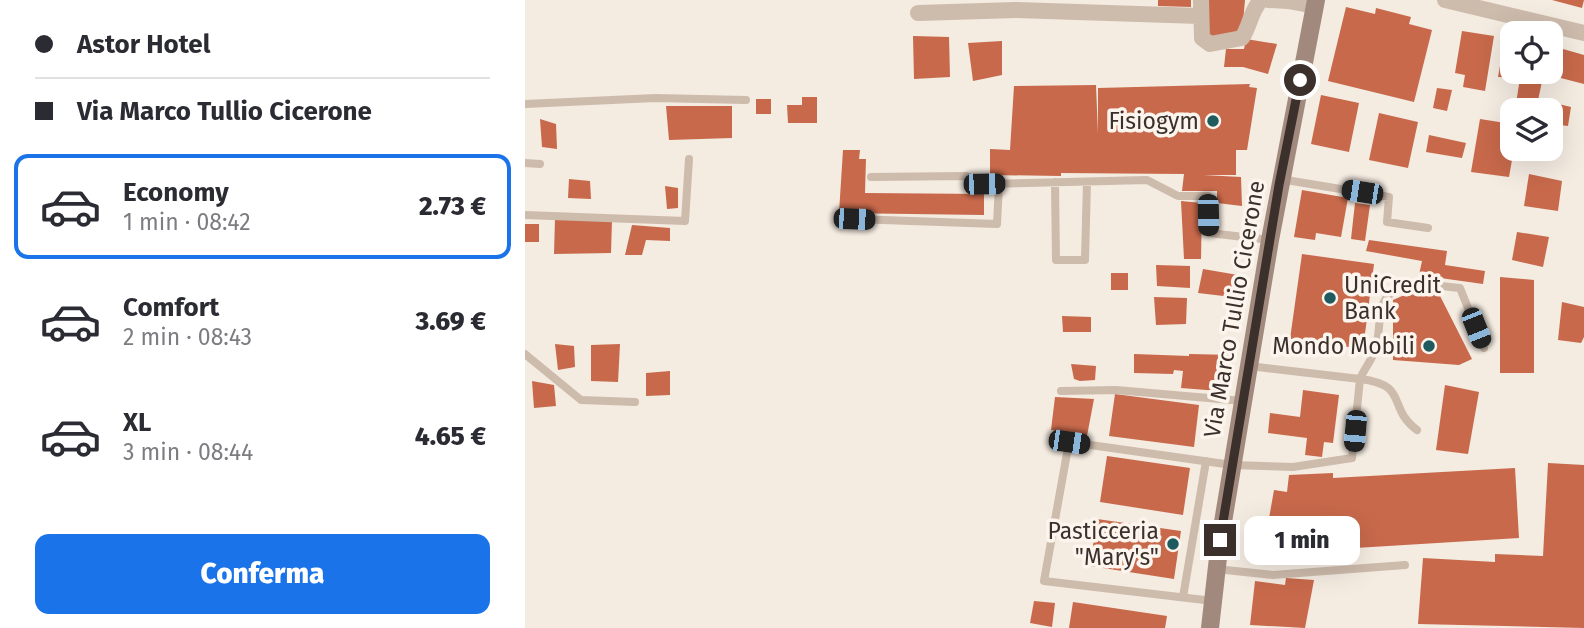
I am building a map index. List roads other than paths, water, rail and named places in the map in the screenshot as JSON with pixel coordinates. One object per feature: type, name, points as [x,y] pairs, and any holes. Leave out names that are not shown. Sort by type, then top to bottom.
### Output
[{"type":"main road","name":"Via Marco Tullio Cicerone","points":[[1210,628],[1232,465],[1280,179],[1315,3]]},
{"type":"street","points":[[918,13],[1200,8],[1202,38],[1210,44],[1242,38],[1251,24],[1253,9],[1261,0]]},
{"type":"street","points":[[1268,0],[1315,3]]},
{"type":"street","points":[[1445,0],[1584,33]]},
{"type":"lane","points":[[525,104],[656,98],[745,100]]},
{"type":"lane","points":[[525,215],[685,220],[689,159]]},
{"type":"lane","points":[[525,163],[540,164]]},
{"type":"lane","points":[[871,177],[966,176],[984,184],[1147,180],[1178,196],[1208,196],[1209,233],[1270,240]]},
{"type":"lane","points":[[1280,179],[1389,197],[1387,222],[1428,228]]},
{"type":"lane","points":[[1055,182],[1056,260],[1085,260],[1087,182]]},
{"type":"lane","points":[[854,219],[997,223],[999,184]]},
{"type":"lane","points":[[1213,601],[1044,581],[1069,442],[1232,465],[1293,467],[1353,458],[1360,379],[1375,350],[1382,304],[1389,296],[1403,288],[1422,284],[1460,288],[1484,348]]},
{"type":"lane","points":[[525,355],[581,400],[635,402]]},
{"type":"lane","points":[[1249,366],[1380,381],[1388,386],[1406,422],[1417,430]]},
{"type":"lane","points":[[1061,391],[1116,390],[1243,401]]},
{"type":"lane","points":[[1183,597],[1206,461]]},
{"type":"lane","points":[[1216,569],[1273,575],[1405,565]]},
{"type":"place","name":"Fisiogym","points":[[1213,121]]},
{"type":"place","name":"UniCredit Bank","points":[[1330,298]]},
{"type":"place","name":"Mondo Mobili","points":[[1429,346]]},
{"type":"place","name":"Pasticceria \"Mary's\"","points":[[1173,544]]}]
